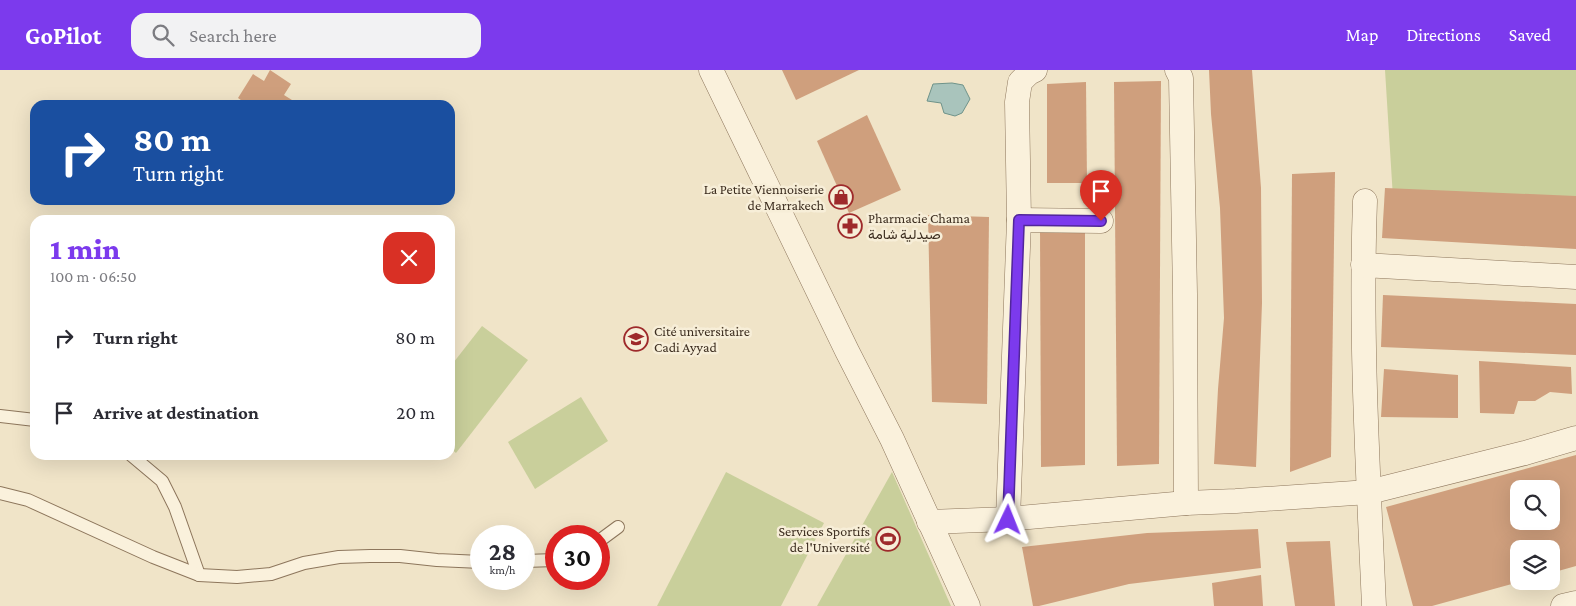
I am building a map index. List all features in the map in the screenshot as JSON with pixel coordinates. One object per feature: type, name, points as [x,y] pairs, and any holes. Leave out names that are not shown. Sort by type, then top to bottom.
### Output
[{"type":"street","points":[[711,70],[892,440],[968,606]]},
{"type":"street","points":[[1008,520],[1019,220],[1017,102],[1020,82],[1035,70]]},
{"type":"street","points":[[1177,70],[1181,78],[1186,503]]},
{"type":"street","points":[[1364,201],[1363,265],[1374,606]]},
{"type":"street","points":[[1019,220],[1101,221]]},
{"type":"street","points":[[1363,265],[1576,278]]},
{"type":"street","points":[[929,522],[1008,520],[1186,503],[1245,501],[1369,492],[1525,453],[1576,438]]},
{"type":"street","points":[[1563,606],[1576,603]]},
{"type":"lane","points":[[0,416],[30,419]]},
{"type":"lane","points":[[137,460],[162,480],[175,507],[199,575]]},
{"type":"lane","points":[[0,494],[28,500],[153,558],[199,575],[237,577],[271,574],[304,563],[370,556],[400,556],[470,562]]},
{"type":"lane","points":[[610,533],[618,527]]},
{"type":"green space","points":[[1385,70],[1576,70],[1576,208],[1393,198]]},
{"type":"green space","points":[[482,326],[528,360],[456,453],[455,452],[455,361]]},
{"type":"green space","points":[[581,397],[608,441],[535,489],[508,442]]},
{"type":"green space","points":[[726,472],[824,523],[781,606],[657,606]]},
{"type":"green space","name":"Services Sportifs de l'Université","points":[[892,472],[951,606],[817,606]]},
{"type":"water","points":[[952,83],[963,85],[970,99],[962,113],[955,116],[944,113],[941,103],[927,101],[933,84]]},
{"type":"building","points":[[270,70],[291,84],[284,95],[292,100],[241,100],[238,98],[253,74],[264,81]]},
{"type":"building","points":[[782,70],[859,70],[796,100]]},
{"type":"building","points":[[1209,70],[1252,70],[1261,188],[1262,303],[1256,467],[1214,464],[1224,318],[1220,208],[1211,114]]},
{"type":"building","points":[[1161,81],[1159,464],[1117,466],[1114,82]]},
{"type":"building","points":[[1086,82],[1087,183],[1047,183],[1047,84]]},
{"type":"building","points":[[867,115],[901,190],[849,213],[817,141]]},
{"type":"building","points":[[1335,172],[1331,457],[1290,472],[1292,174]]},
{"type":"building","points":[[1385,188],[1576,196],[1576,249],[1382,238]]},
{"type":"building","points":[[928,215],[989,217],[987,404],[932,402]]},
{"type":"building","points":[[1040,228],[1085,231],[1085,465],[1041,467]]},
{"type":"building","points":[[1383,295],[1576,304],[1576,355],[1381,347]]},
{"type":"building","points":[[1479,361],[1571,367],[1572,394],[1550,392],[1535,401],[1518,401],[1514,414],[1480,413]]},
{"type":"building","points":[[1384,369],[1458,375],[1458,418],[1381,417]]},
{"type":"building","points":[[1576,455],[1576,566],[1560,570],[1560,540],[1510,540],[1510,584],[1432,606],[1413,606],[1386,507]]},
{"type":"building","points":[[1258,529],[1261,568],[1129,584],[1033,606],[1022,547],[1147,533]]},
{"type":"building","points":[[1330,541],[1335,606],[1295,606],[1286,542]]},
{"type":"building","points":[[1261,575],[1263,606],[1214,606],[1212,583]]},
{"type":"place","name":"La Petite Viennoiserie de Marrakech","points":[[841,197]]},
{"type":"place","name":"Pharmacie Chama صيدلية شامة","points":[[850,226]]},
{"type":"place","name":"Cité universitaire Cadi Ayyad","points":[[636,339]]},
{"type":"place","name":"Services Sportifs de l'Université","points":[[888,539]]},
{"type":"route","points":[[1008,520],[1019,220],[1101,221]]}]
